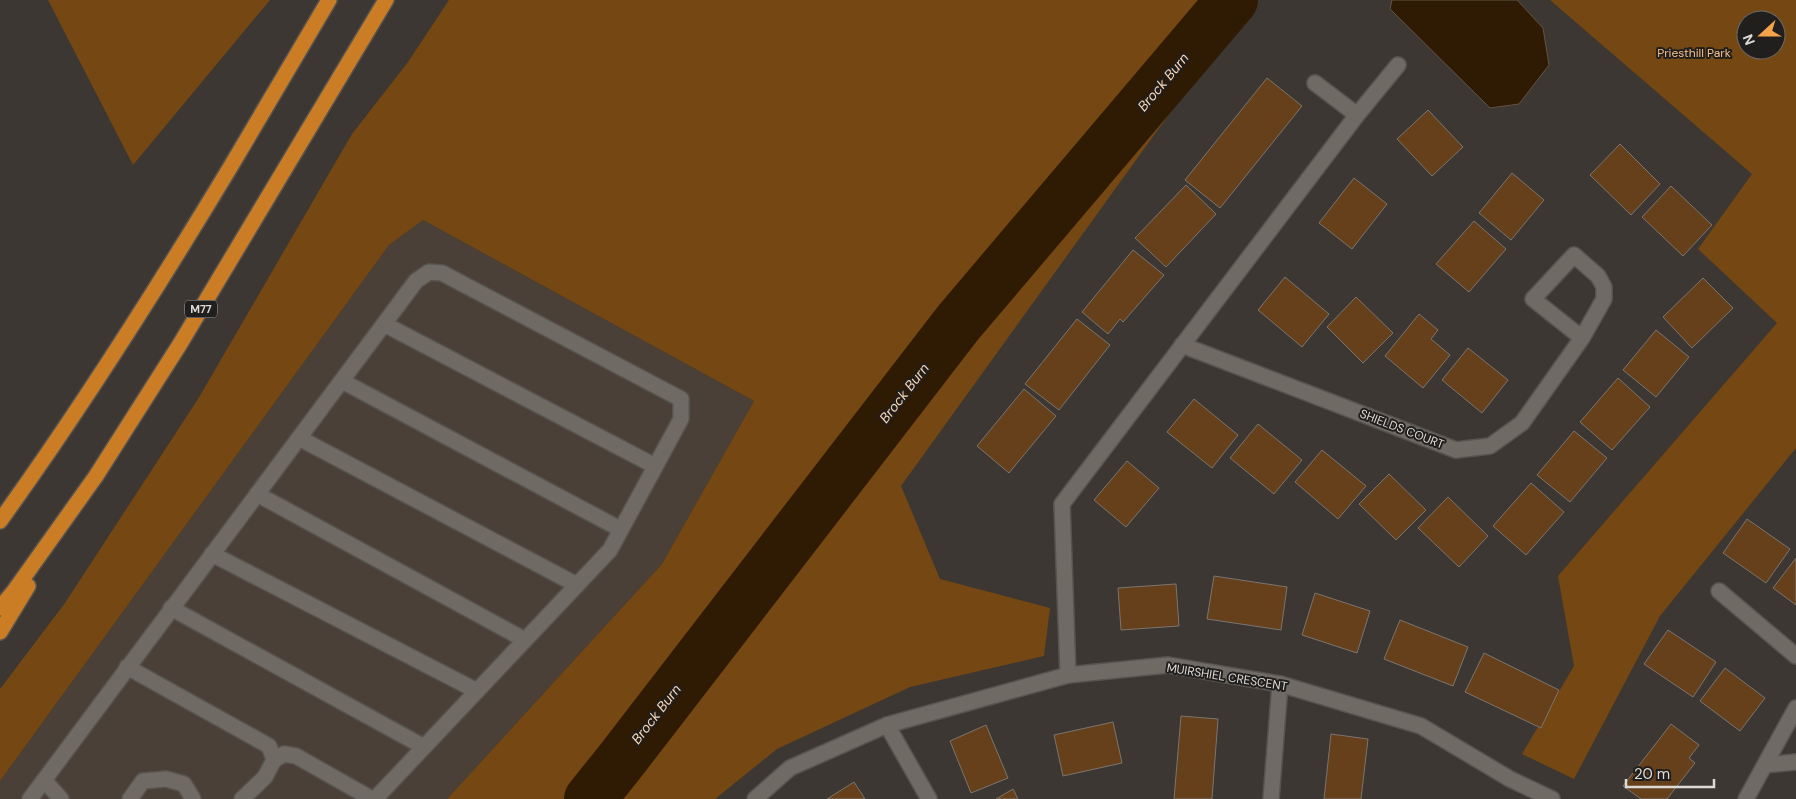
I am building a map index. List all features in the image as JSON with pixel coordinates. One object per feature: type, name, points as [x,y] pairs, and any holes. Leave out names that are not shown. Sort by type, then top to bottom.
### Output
[{"type":"highway","points":[[0,521],[38,468],[128,333],[230,167],[329,0]]},
{"type":"highway","name":"M77","points":[[0,608],[96,476],[190,328],[386,0]]},
{"type":"highway","points":[[0,503],[38,468]]},
{"type":"highway","points":[[0,632],[96,476]]},
{"type":"street","points":[[1068,675],[1062,504],[1357,115],[1398,65]]},
{"type":"street","points":[[1315,83],[1357,115]]},
{"type":"street","name":"SHIELDS COURT","points":[[1182,345],[1456,450],[1490,446],[1522,422],[1582,338],[1604,299],[1604,287],[1598,276],[1574,255],[1533,299],[1582,338]]},
{"type":"street","points":[[30,799],[416,281],[429,272],[442,273],[468,286],[681,399],[681,419],[610,550],[374,799],[296,756],[284,754],[274,760],[265,777],[242,799]]},
{"type":"street","points":[[384,324],[655,466]]},
{"type":"street","points":[[342,380],[620,529]]},
{"type":"street","points":[[299,438],[577,585]]},
{"type":"street","points":[[257,494],[525,640]]},
{"type":"street","points":[[212,554],[477,691]]},
{"type":"street","points":[[1719,591],[1796,656]]},
{"type":"street","points":[[171,608],[424,747]]},
{"type":"street","name":"MUIRSHIEL CRESCENT","points":[[755,799],[790,768],[887,726],[1068,675],[1168,666],[1280,684],[1421,726],[1510,778],[1552,799]]},
{"type":"street","points":[[128,667],[269,746],[274,760]]},
{"type":"street","points":[[1271,799],[1280,684]]},
{"type":"street","points":[[1746,799],[1796,708]]},
{"type":"street","points":[[887,726],[928,799]]},
{"type":"street","points":[[1765,765],[1796,762]]},
{"type":"street","points":[[130,799],[143,781],[166,779],[184,784],[192,799]]},
{"type":"street","points":[[44,780],[61,799]]},
{"type":"shaded area","points":[[1392,0],[1517,0],[1543,28],[1549,65],[1519,104],[1490,108],[1390,9]]},
{"type":"shaded area","points":[[423,220],[754,401],[662,564],[447,799],[0,799],[0,781],[389,245]]},
{"type":"green space","points":[[48,0],[270,0],[133,165]]},
{"type":"green space","points":[[449,0],[1256,0],[1242,13],[901,486],[940,579],[1050,608],[1044,656],[910,687],[777,749],[715,799],[447,799],[662,564],[754,401],[423,220],[389,245],[0,781],[0,689],[65,603],[198,399],[352,134],[408,62]]},
{"type":"green space","name":"Priesthill Park","points":[[1550,0],[1796,0],[1796,448],[1660,616],[1574,779],[1522,754],[1574,666],[1558,576],[1777,323],[1698,249],[1752,174]]},
{"type":"building","points":[[1267,78],[1302,106],[1220,208],[1185,180]]},
{"type":"building","points":[[1428,110],[1463,147],[1432,176],[1397,139]]},
{"type":"building","points":[[1620,144],[1660,184],[1631,215],[1590,175]]},
{"type":"building","points":[[1512,173],[1544,200],[1511,240],[1479,213]]},
{"type":"building","points":[[1354,178],[1387,204],[1352,249],[1319,223]]},
{"type":"building","points":[[1186,185],[1216,214],[1166,267],[1135,238]]},
{"type":"building","points":[[1671,186],[1712,225],[1683,256],[1642,217]]},
{"type":"building","points":[[1474,221],[1506,249],[1469,292],[1436,264]]},
{"type":"building","points":[[1133,250],[1164,275],[1123,322],[1120,319],[1108,334],[1082,312]]},
{"type":"building","points":[[1285,277],[1329,314],[1302,347],[1258,310]]},
{"type":"building","points":[[1703,278],[1733,308],[1692,348],[1663,317]]},
{"type":"building","points":[[1356,297],[1393,333],[1363,363],[1327,327]]},
{"type":"building","points":[[1419,314],[1438,330],[1431,339],[1450,355],[1423,388],[1385,356]]},
{"type":"building","points":[[1077,319],[1110,345],[1059,410],[1025,384]]},
{"type":"building","points":[[1656,330],[1689,357],[1656,397],[1623,370]]},
{"type":"building","points":[[1468,348],[1508,380],[1482,413],[1442,380]]},
{"type":"building","points":[[1618,378],[1650,407],[1612,450],[1580,422]]},
{"type":"building","points":[[1024,389],[1056,416],[1009,473],[977,446]]},
{"type":"building","points":[[1194,399],[1238,435],[1212,468],[1167,432]]},
{"type":"building","points":[[1258,424],[1302,460],[1274,494],[1230,458]]},
{"type":"building","points":[[1574,431],[1607,458],[1570,502],[1537,475]]},
{"type":"building","points":[[1322,450],[1366,486],[1338,519],[1295,482]]},
{"type":"building","points":[[1127,461],[1159,488],[1126,527],[1094,500]]},
{"type":"building","points":[[1389,474],[1426,510],[1396,540],[1359,504]]},
{"type":"building","points":[[1531,483],[1564,512],[1526,555],[1493,526]]},
{"type":"building","points":[[1448,497],[1488,536],[1459,567],[1418,528]]},
{"type":"building","points":[[1747,519],[1790,549],[1766,583],[1723,553]]},
{"type":"building","points":[[1796,558],[1796,605],[1773,588]]},
{"type":"building","points":[[1214,576],[1287,587],[1281,630],[1207,619]]},
{"type":"building","points":[[1176,584],[1179,626],[1121,630],[1118,588]]},
{"type":"building","points":[[1315,593],[1370,611],[1357,653],[1302,635]]},
{"type":"building","points":[[1400,620],[1468,647],[1453,686],[1384,659]]},
{"type":"building","points":[[1668,630],[1716,662],[1693,697],[1644,664]]},
{"type":"building","points":[[1484,653],[1559,690],[1541,728],[1465,692]]},
{"type":"building","points":[[1725,668],[1765,698],[1740,731],[1700,701]]},
{"type":"building","points":[[1181,716],[1218,719],[1212,799],[1174,799]]},
{"type":"building","points":[[1113,722],[1122,763],[1063,776],[1054,735]]},
{"type":"building","points":[[1671,724],[1699,745],[1689,758],[1695,763],[1667,799],[1641,799],[1623,786]]},
{"type":"building","points":[[986,725],[1008,778],[971,793],[950,741]]},
{"type":"building","points":[[1331,734],[1368,739],[1361,799],[1324,799]]},
{"type":"building","points":[[854,782],[865,799],[827,799]]},
{"type":"building","points":[[1013,789],[1018,799],[996,799]]},
{"type":"waterway","name":"Brock Burn","points":[[590,799],[958,323],[1232,0]]}]
